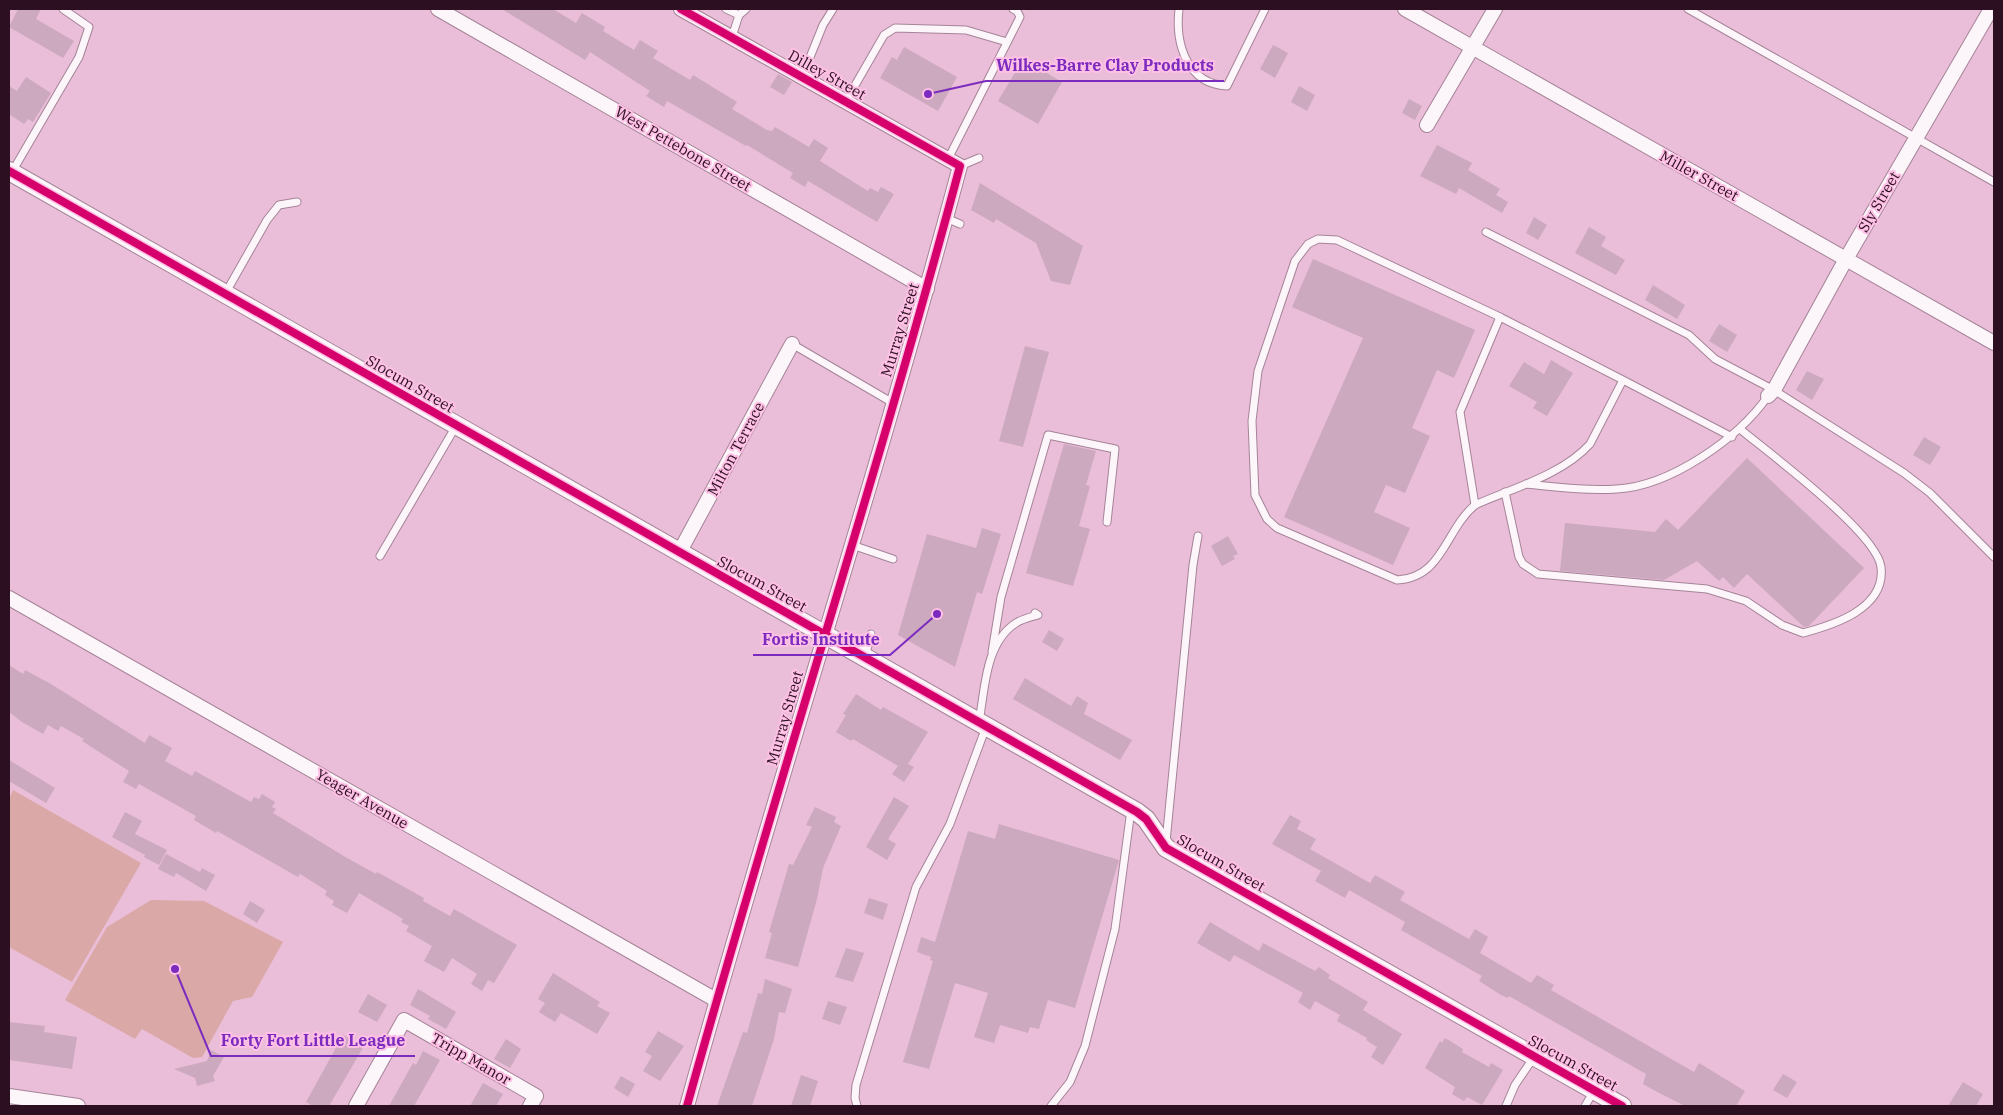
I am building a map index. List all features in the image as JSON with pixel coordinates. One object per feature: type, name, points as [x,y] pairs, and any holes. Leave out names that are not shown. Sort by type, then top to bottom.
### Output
[{"type":"street","name":"West Pettebone Street","points":[[438,9],[927,289]]},
{"type":"street","name":"Dilley Street","points":[[682,9],[954,163]]},
{"type":"street","name":"Miller Street","points":[[1405,9],[1994,342]]},
{"type":"street","points":[[1427,125],[1495,9]]},
{"type":"street","name":"Sly Street","points":[[1771,393],[1989,12]]},
{"type":"street","name":"Murray Street","points":[[687,1106],[716,1000],[927,289],[946,218],[954,163]]},
{"type":"street","name":"Slocum Street","points":[[10,172],[1131,810],[1146,819],[1166,848],[1622,1106]]},
{"type":"street","name":"Milton Terrace","points":[[680,554],[792,344]]},
{"type":"street","name":"Yeager Avenue","points":[[9,598],[716,1000]]},
{"type":"street","name":"Tripp Manor","points":[[356,1106],[404,1020],[536,1096],[530,1106]]},
{"type":"street","points":[[9,1096],[78,1106]]},
{"type":"lane","points":[[10,172],[78,57],[89,27],[63,9]]},
{"type":"lane","points":[[726,9],[739,15]]},
{"type":"lane","points":[[732,37],[739,15],[746,9]]},
{"type":"lane","points":[[802,77],[823,25],[833,9]]},
{"type":"lane","points":[[954,163],[1007,42],[1020,17],[1017,11],[1013,9]]},
{"type":"lane","points":[[1179,9],[1180,47],[1194,73],[1212,85],[1227,86],[1265,9]]},
{"type":"lane","points":[[1688,9],[1994,182]]},
{"type":"lane","points":[[846,102],[884,35],[895,28],[966,30],[1007,42]]},
{"type":"lane","points":[[954,163],[979,158]]},
{"type":"lane","points":[[225,294],[267,220],[279,205],[297,202]]},
{"type":"lane","points":[[946,218],[960,224]]},
{"type":"lane","points":[[1486,232],[1689,335],[1716,359],[1930,492],[1994,557]]},
{"type":"lane","points":[[1623,380],[1590,444],[1582,452],[1554,470],[1475,505],[1459,520],[1440,556],[1431,566],[1419,575],[1407,580],[1397,580],[1277,528],[1267,520],[1255,495],[1252,421],[1258,371],[1295,261],[1308,244],[1318,239],[1337,240],[1500,317],[1623,380],[1732,437]]},
{"type":"lane","points":[[1475,505],[1460,412],[1500,317]]},
{"type":"lane","points":[[792,344],[893,403]]},
{"type":"lane","points":[[1523,484],[1594,490],[1639,486],[1654,481],[1691,462],[1732,437],[1771,393]]},
{"type":"lane","points":[[380,556],[456,426]]},
{"type":"lane","points":[[1504,492],[1518,557],[1523,564],[1538,574],[1707,588],[1746,601],[1782,625],[1803,633],[1845,619],[1867,603],[1874,594],[1881,576],[1878,558],[1858,532],[1833,507],[1740,429]]},
{"type":"lane","points":[[857,1106],[855,1098],[856,1085],[916,887],[950,824],[982,725],[1001,597],[1048,435],[1115,449],[1107,522]]},
{"type":"lane","points":[[1166,848],[1193,564],[1198,536]]},
{"type":"lane","points":[[852,545],[892,559]]},
{"type":"lane","points":[[992,652],[998,640],[1016,622],[1038,615],[1035,613]]},
{"type":"lane","points":[[864,658],[871,634]]},
{"type":"lane","points":[[1050,1106],[1070,1082],[1085,1046],[1115,929],[1131,810]]},
{"type":"lane","points":[[1506,1106],[1515,1085],[1534,1056]]},
{"type":"lane","points":[[1585,1106],[1594,1090]]},
{"type":"shaded area","points":[[13,790],[141,863],[72,982],[9,947],[9,799]]},
{"type":"shaded area","points":[[151,900],[204,901],[283,942],[252,997],[233,1001],[202,1057],[193,1058],[142,1029],[135,1039],[65,1000],[107,927]]},
{"type":"building","points":[[18,9],[41,9],[36,19],[74,41],[63,58],[9,27]]},
{"type":"building","points":[[502,9],[553,9],[576,23],[582,13],[605,27],[603,31],[634,50],[640,40],[658,51],[653,58],[690,80],[693,75],[737,102],[732,109],[767,130],[772,131],[775,127],[809,147],[814,139],[828,148],[820,161],[868,191],[870,188],[878,192],[881,187],[894,194],[877,222],[808,181],[805,187],[790,178],[793,173],[667,101],[664,107],[646,96],[650,91],[590,52],[585,60]]},
{"type":"building","points":[[1273,45],[1288,53],[1275,78],[1260,69]]},
{"type":"building","points":[[904,47],[957,77],[938,111],[880,78],[892,57],[897,60]]},
{"type":"building","points":[[1023,59],[1062,82],[1038,124],[998,101]]},
{"type":"building","points":[[778,74],[792,82],[784,95],[770,87]]},
{"type":"building","points":[[26,77],[51,93],[33,122],[28,119],[24,124],[9,114],[9,86],[17,91]]},
{"type":"building","points":[[1299,86],[1315,95],[1307,111],[1291,102]]},
{"type":"building","points":[[1409,99],[1422,106],[1415,120],[1402,113]]},
{"type":"building","points":[[1437,145],[1472,163],[1468,170],[1500,189],[1496,195],[1508,202],[1502,213],[1459,188],[1456,194],[1420,176]]},
{"type":"building","points":[[980,183],[1083,246],[1070,285],[1051,281],[1036,243],[996,219],[994,223],[971,210]]},
{"type":"building","points":[[1534,217],[1547,225],[1538,240],[1526,233]]},
{"type":"building","points":[[1589,227],[1606,237],[1601,246],[1625,260],[1616,275],[1575,253]]},
{"type":"building","points":[[1313,259],[1475,330],[1454,378],[1437,370],[1412,428],[1430,436],[1405,493],[1386,485],[1374,512],[1410,528],[1393,565],[1284,517],[1363,338],[1292,307]]},
{"type":"building","points":[[1653,285],[1685,305],[1677,319],[1645,300]]},
{"type":"building","points":[[1719,324],[1737,335],[1727,352],[1709,341]]},
{"type":"building","points":[[1025,346],[1049,352],[1023,447],[999,441]]},
{"type":"building","points":[[1551,360],[1573,373],[1547,416],[1533,408],[1537,402],[1509,386],[1524,362],[1544,374]]},
{"type":"building","points":[[1807,371],[1824,379],[1812,400],[1796,390]]},
{"type":"building","points":[[1924,437],[1941,447],[1930,465],[1913,455]]},
{"type":"building","points":[[1064,444],[1096,451],[1086,485],[1090,486],[1079,526],[1090,529],[1073,586],[1026,573]]},
{"type":"building","points":[[1747,458],[1864,568],[1809,626],[1804,627],[1747,574],[1734,588],[1723,577],[1719,581],[1697,561],[1664,580],[1560,571],[1565,523],[1655,532],[1666,519],[1678,530]]},
{"type":"building","points":[[982,528],[1001,534],[982,594],[977,592],[955,667],[898,635],[927,534],[976,548]]},
{"type":"building","points":[[1228,536],[1238,554],[1233,556],[1235,559],[1222,566],[1211,546]]},
{"type":"building","points":[[1049,630],[1064,639],[1057,651],[1042,642]]},
{"type":"building","points":[[9,665],[23,674],[25,670],[51,684],[145,743],[149,735],[172,748],[165,761],[192,776],[195,771],[251,802],[254,797],[259,799],[262,794],[275,802],[272,807],[276,809],[273,813],[347,858],[424,898],[423,901],[450,916],[454,909],[517,945],[494,983],[488,980],[482,991],[471,984],[477,974],[452,958],[444,972],[424,961],[432,946],[406,931],[409,926],[401,922],[403,919],[359,893],[347,913],[332,905],[334,901],[325,895],[327,891],[300,874],[298,877],[217,831],[216,833],[194,820],[196,816],[139,784],[136,789],[123,782],[129,771],[82,741],[84,739],[61,726],[58,731],[48,725],[43,734],[22,722],[9,712]]},
{"type":"building","points":[[1025,678],[1071,706],[1077,696],[1088,703],[1084,714],[1132,740],[1120,760],[1013,699]]},
{"type":"building","points":[[856,694],[881,710],[883,707],[928,732],[908,764],[914,767],[904,782],[892,774],[898,766],[853,739],[851,741],[836,732],[846,715],[843,714]]},
{"type":"building","points":[[9,760],[55,788],[46,803],[9,781]]},
{"type":"building","points":[[894,797],[909,806],[888,839],[896,844],[887,860],[866,847]]},
{"type":"building","points":[[815,807],[836,817],[834,822],[841,826],[823,868],[817,899],[798,967],[765,958],[772,933],[769,932],[789,864],[793,865],[812,827],[806,825]]},
{"type":"building","points":[[125,812],[142,821],[135,834],[167,850],[159,865],[112,837]]},
{"type":"building","points":[[1290,815],[1301,821],[1297,829],[1316,839],[1310,849],[1370,883],[1375,875],[1405,892],[1400,900],[1469,939],[1475,929],[1488,937],[1480,953],[1531,983],[1537,975],[1554,985],[1551,990],[1694,1072],[1699,1063],[1745,1091],[1736,1106],[1685,1106],[1661,1094],[1643,1084],[1646,1074],[1509,996],[1508,998],[1501,995],[1479,981],[1482,976],[1401,930],[1405,922],[1349,890],[1345,898],[1315,881],[1321,871],[1272,844]]},
{"type":"building","points":[[999,824],[1119,860],[1075,1008],[1048,1000],[1039,1029],[1030,1027],[1028,1033],[1000,1025],[994,1043],[974,1037],[988,993],[955,983],[929,1069],[903,1062],[933,961],[930,960],[931,957],[917,952],[921,937],[935,942],[968,831],[995,839]]},
{"type":"building","points":[[166,854],[200,872],[202,868],[215,875],[206,891],[176,873],[174,877],[158,869]]},
{"type":"building","points":[[869,898],[888,904],[883,920],[864,913]]},
{"type":"building","points":[[250,901],[265,910],[257,923],[243,914]]},
{"type":"building","points":[[1210,922],[1259,951],[1263,943],[1315,971],[1319,967],[1330,975],[1328,978],[1368,1002],[1363,1010],[1402,1034],[1383,1065],[1371,1057],[1377,1047],[1366,1040],[1367,1038],[1337,1021],[1340,1015],[1315,1001],[1310,1010],[1298,1002],[1303,993],[1234,955],[1230,962],[1197,943]]},
{"type":"building","points":[[846,948],[864,953],[853,982],[835,977]]},
{"type":"building","points":[[553,973],[600,1002],[597,1006],[610,1013],[597,1034],[561,1013],[555,1022],[539,1012],[545,1003],[538,999]]},
{"type":"building","points":[[765,979],[792,989],[785,1013],[779,1012],[774,1039],[752,1106],[717,1106],[743,1032],[747,1033],[758,993],[762,994]]},
{"type":"building","points":[[418,989],[456,1012],[446,1029],[428,1019],[430,1016],[410,1005]]},
{"type":"building","points":[[368,994],[387,1005],[377,1022],[358,1012]]},
{"type":"building","points":[[828,1001],[847,1007],[840,1025],[822,1019]]},
{"type":"building","points":[[9,1022],[45,1026],[44,1032],[77,1037],[72,1069],[9,1060]]},
{"type":"building","points":[[658,1031],[684,1046],[660,1081],[643,1071],[652,1056],[645,1052]]},
{"type":"building","points":[[343,1035],[364,1046],[329,1106],[313,1106],[306,1102]]},
{"type":"building","points":[[1445,1038],[1463,1049],[1462,1052],[1489,1067],[1491,1063],[1503,1070],[1482,1105],[1467,1097],[1464,1101],[1452,1094],[1455,1087],[1425,1068],[1440,1041],[1442,1043]]},
{"type":"building","points":[[506,1039],[521,1049],[510,1068],[494,1059]]},
{"type":"building","points":[[211,1050],[224,1057],[213,1076],[215,1081],[197,1086],[195,1078],[174,1069],[207,1061]]},
{"type":"building","points":[[423,1051],[440,1060],[414,1106],[389,1106],[413,1063],[416,1065]]},
{"type":"building","points":[[1783,1074],[1797,1082],[1787,1098],[1773,1090]]},
{"type":"building","points":[[801,1075],[818,1081],[810,1106],[791,1106]]},
{"type":"building","points":[[621,1076],[635,1084],[628,1097],[614,1088]]},
{"type":"building","points":[[1963,1082],[1983,1094],[1976,1106],[1948,1106]]},
{"type":"building","points":[[483,1083],[503,1094],[496,1106],[470,1106]]},
{"type":"cycle path","points":[[681,9],[960,166],[894,402],[720,988],[687,1106]]},
{"type":"cycle path","points":[[9,171],[1137,812],[1146,819],[1166,848],[1622,1106]]},
{"type":"place","name":"Wilkes-Barre Clay Products","points":[[928,94]]},
{"type":"place","name":"Fortis Institute","points":[[937,614]]},
{"type":"place","name":"Forty Fort Little League","points":[[175,969]]}]
